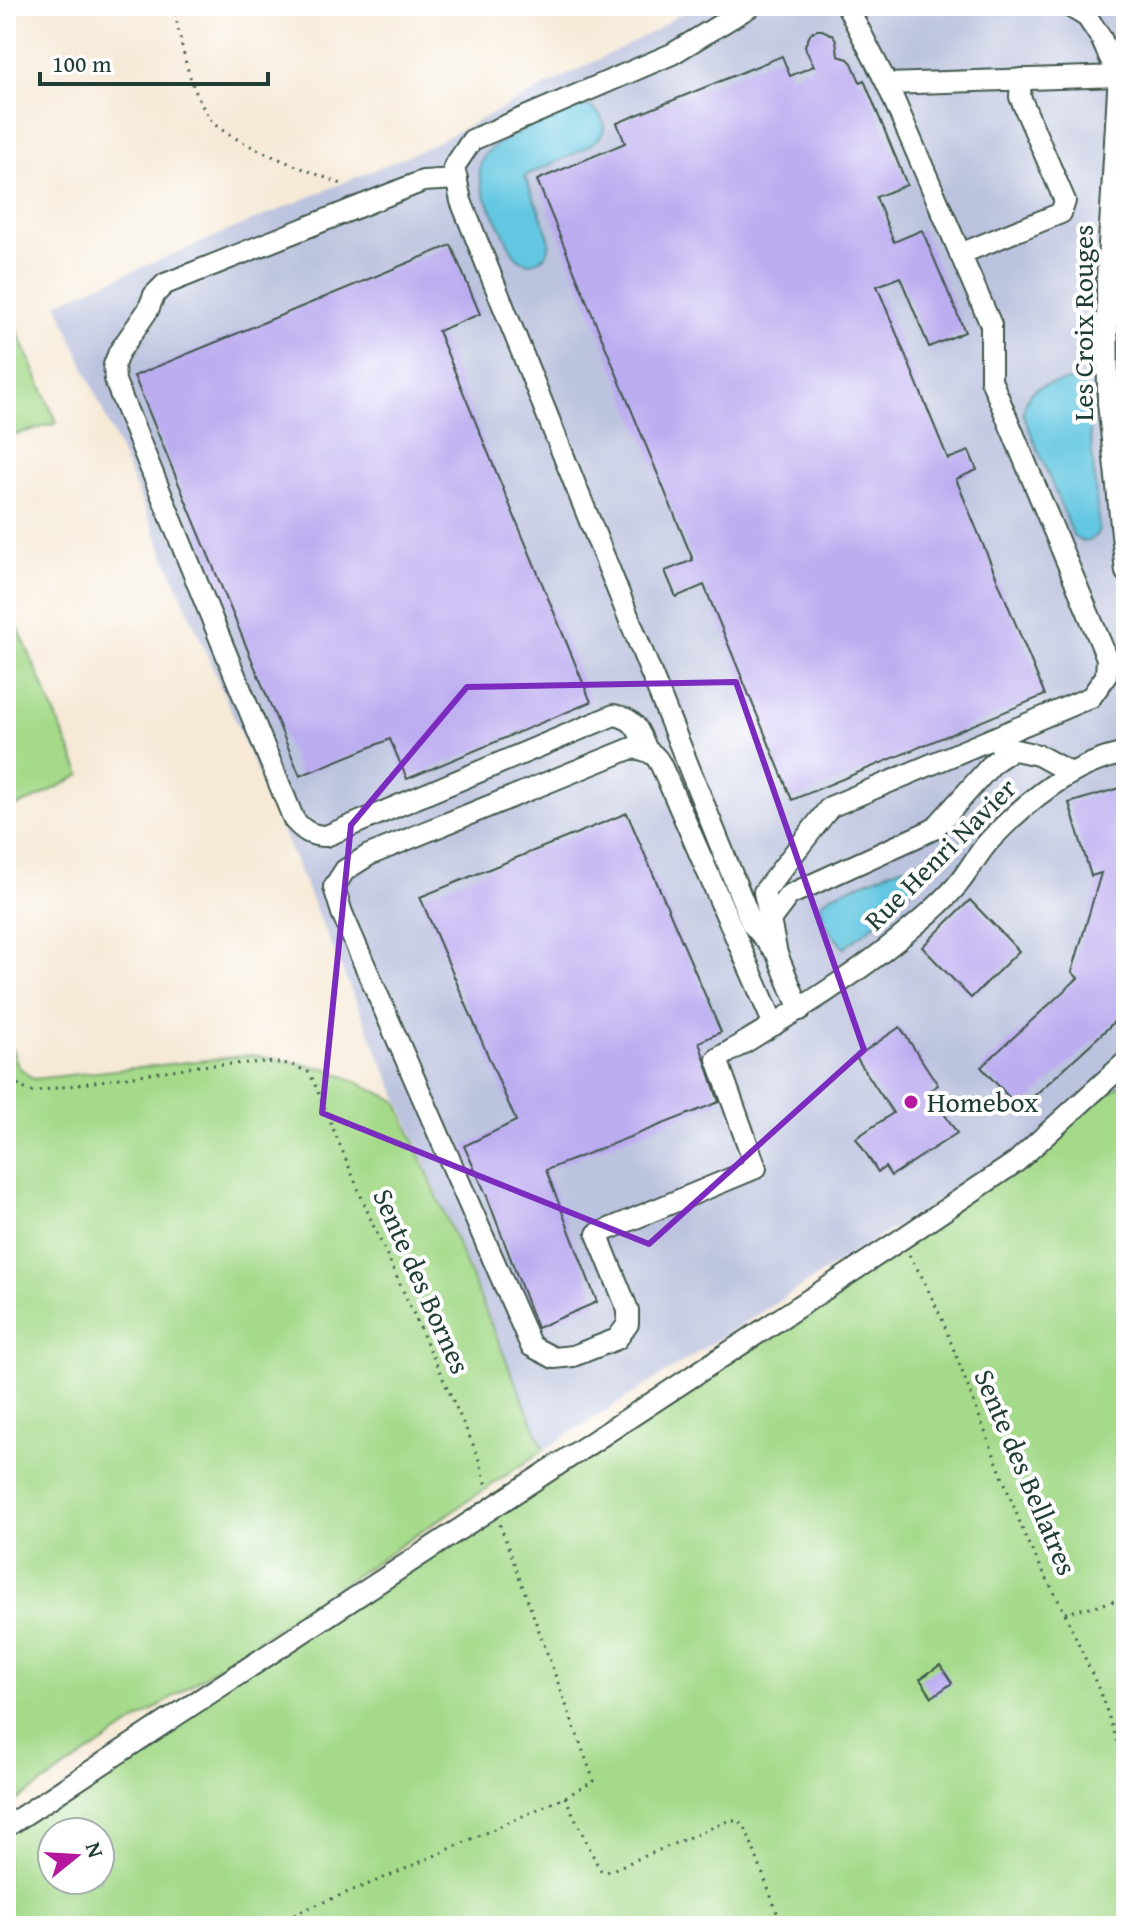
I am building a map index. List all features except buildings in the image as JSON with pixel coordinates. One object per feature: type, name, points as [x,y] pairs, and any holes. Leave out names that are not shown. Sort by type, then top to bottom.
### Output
[{"type":"street","points":[[751,6],[672,54],[472,140],[454,167],[461,201],[752,924],[777,954]]},
{"type":"street","points":[[800,1010],[777,954],[764,892],[830,807],[1091,697],[1106,676],[1107,658],[991,380],[991,325],[887,84],[847,6]]},
{"type":"street","points":[[887,84],[1118,74],[1087,17],[1069,6]]},
{"type":"street","name":"Les Croix Rouges","points":[[1118,74],[1107,278],[1126,572]]},
{"type":"street","points":[[960,254],[1061,213],[1065,201],[1020,97],[1021,79]]},
{"type":"street","points":[[457,179],[423,181],[165,284],[154,295],[148,310],[119,352],[114,365],[115,381],[294,820],[303,830],[314,836],[326,836],[614,715],[625,717],[633,722],[647,750],[656,755],[774,1025]]},
{"type":"street","points":[[981,743],[1038,755],[1071,773]]},
{"type":"street","name":"Rue Henri Navier","points":[[647,750],[632,748],[369,855],[345,870],[334,887],[342,913],[531,1346],[554,1358],[573,1356],[617,1339],[628,1324],[628,1310],[597,1234],[756,1168],[717,1059],[800,1010],[867,964],[920,921],[959,883],[988,842],[1032,799],[1071,773],[1105,757],[1126,753]]},
{"type":"street","points":[[770,920],[789,895],[934,829],[994,762],[1012,750]]},
{"type":"street","points":[[6,1827],[1016,1162],[1123,1066]]},
{"type":"path","points":[[174,6],[182,51],[195,90],[211,122],[243,143],[344,185]]},
{"type":"path","name":"Sente des Bornes","points":[[6,1054],[19,1086],[31,1092],[210,1065],[266,1062],[290,1064],[310,1073],[374,1227],[476,1451],[493,1506],[594,1781],[565,1797]]},
{"type":"path","name":"Sente des Bellatres","points":[[900,1240],[942,1319],[1027,1541],[1065,1613],[1100,1692],[1126,1766]]},
{"type":"path","points":[[1065,1613],[1126,1596]]},
{"type":"path","points":[[264,1926],[396,1873],[565,1797],[598,1866],[607,1872],[728,1821],[739,1821],[748,1834],[782,1926]]},
{"type":"highlighted area","points":[[736,682],[864,1050],[649,1244],[322,1113],[351,825],[467,687]]},
{"type":"shaded area","points":[[692,6],[1126,6],[1126,1088],[876,1239],[544,1450],[396,1093],[57,303],[421,150],[654,31]]},
{"type":"green space","points":[[6,305],[57,423],[6,437]]},
{"type":"green space","points":[[6,599],[81,775],[6,810]]},
{"type":"green space","points":[[6,1033],[18,1066],[33,1079],[252,1055],[329,1069],[397,1101],[544,1450],[6,1808]]},
{"type":"green space","points":[[1126,1081],[1126,1926],[6,1926],[6,1827],[1016,1162]]},
{"type":"water","points":[[586,105],[603,122],[604,128],[599,138],[577,153],[525,176],[549,239],[545,256],[529,263],[511,250],[485,196],[480,166],[490,150],[501,142]]},
{"type":"water","points":[[1082,381],[1086,387],[1099,530],[1094,537],[1085,541],[1074,537],[1023,414],[1028,397],[1036,388]]},
{"type":"water","points":[[903,866],[916,872],[916,885],[881,919],[844,948],[828,928],[821,903],[832,895]]},
{"type":"place","name":"Homebox","points":[[911,1102]]}]
